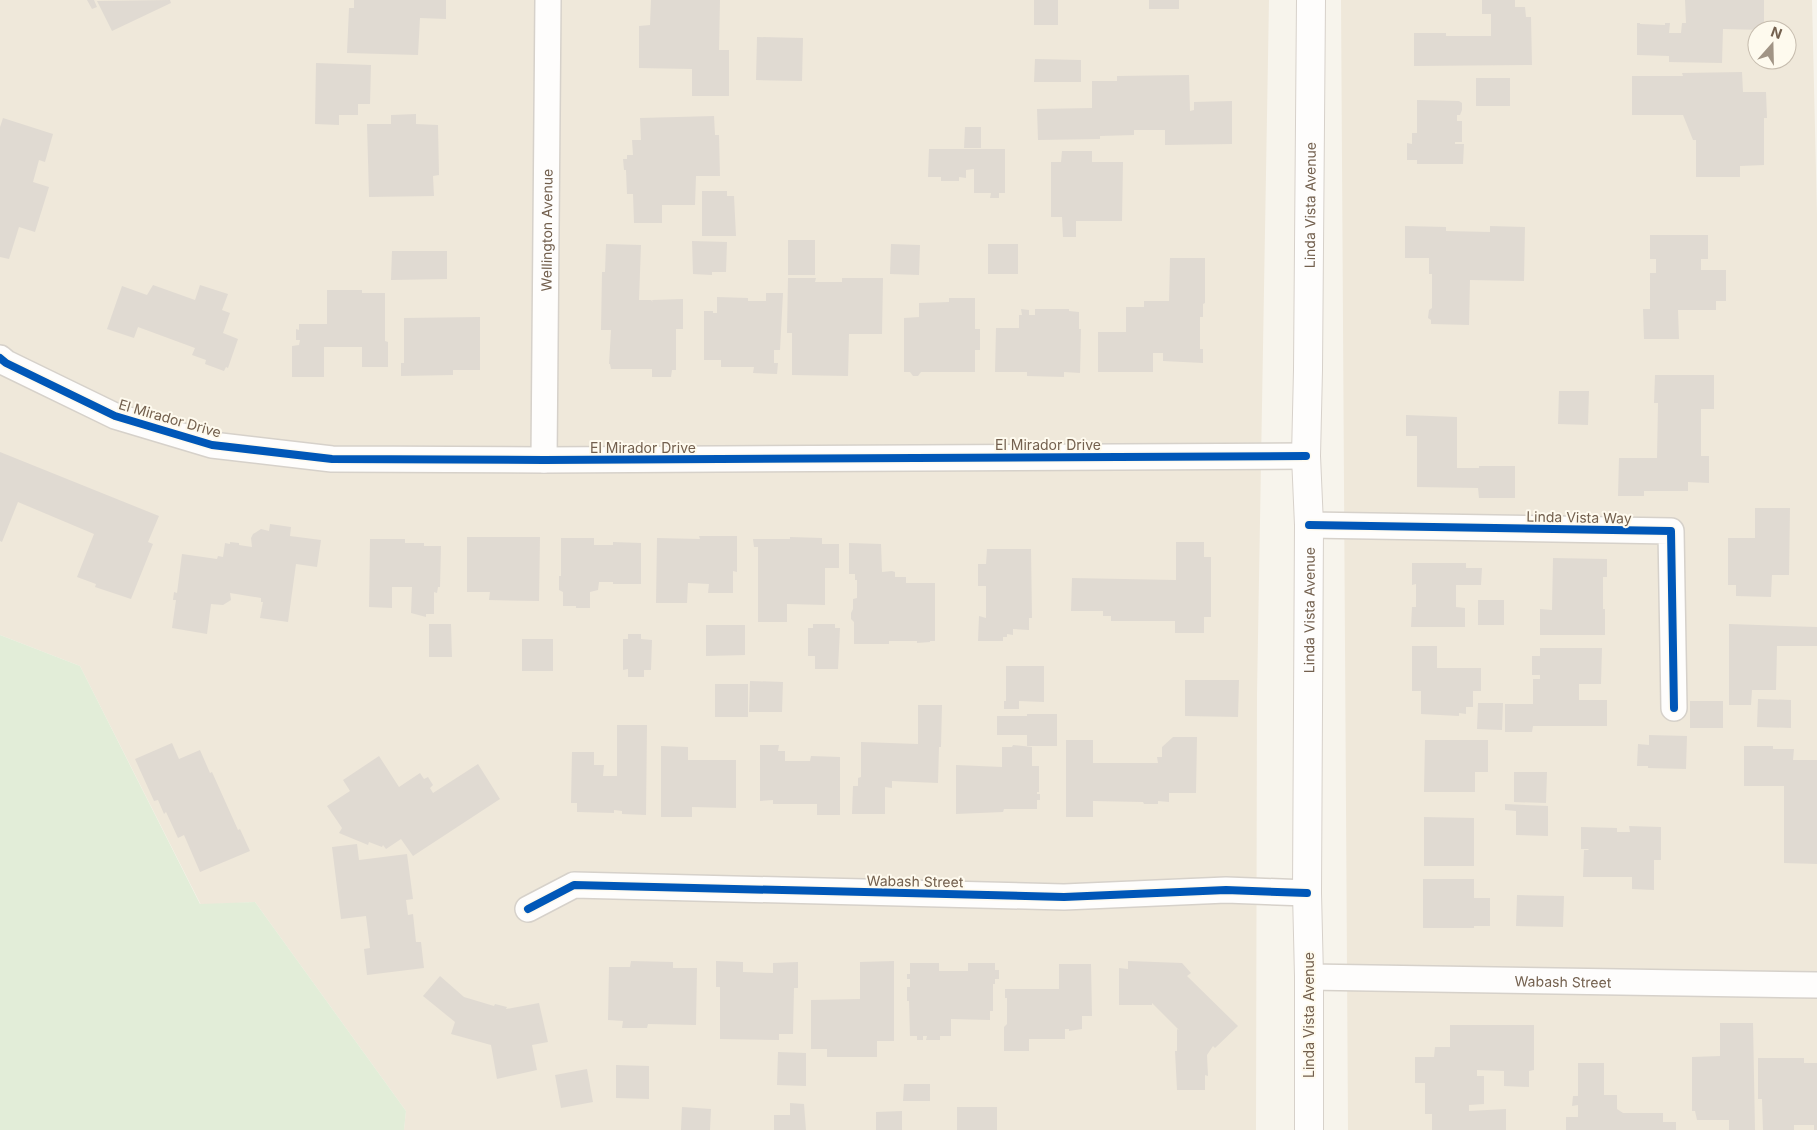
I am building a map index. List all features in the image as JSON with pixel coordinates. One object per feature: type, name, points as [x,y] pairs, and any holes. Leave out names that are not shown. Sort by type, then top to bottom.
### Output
[{"type":"main road","name":"Linda Vista Avenue","points":[[1308,1130],[1309,525],[1306,456],[1311,0]]},
{"type":"street","name":"Wellington Avenue","points":[[544,460],[548,0]]},
{"type":"street","name":"El Mirador Drive","points":[[0,358],[6,363],[114,416],[212,445],[332,459],[544,460],[1306,456]]},
{"type":"street","name":"Linda Vista Way","points":[[1309,525],[1671,531],[1674,708]]},
{"type":"street","name":"Wabash Street","points":[[528,909],[574,885],[1064,897],[1226,890],[1307,893]]},
{"type":"street","name":"Wabash Street","points":[[1309,977],[1817,985]]},
{"type":"shaded area","points":[[0,0],[1269,0],[1257,695],[1256,1130],[404,1130],[406,1111],[255,902],[201,905],[80,666],[0,635]]},
{"type":"shaded area","points":[[1341,0],[1812,0],[1817,215],[1817,1130],[1348,1130]]},
{"type":"green space","points":[[0,635],[80,666],[200,904],[255,902],[406,1111],[404,1130],[0,1130]]},
{"type":"building","points":[[87,0],[94,0],[97,7],[92,9]]},
{"type":"building","points":[[170,0],[171,3],[112,31],[97,1]]},
{"type":"building","points":[[354,0],[446,0],[446,19],[420,18],[418,55],[347,53],[349,8],[354,8]]},
{"type":"building","points":[[651,0],[720,0],[719,50],[729,50],[729,96],[692,96],[692,69],[639,68],[639,26],[650,25]]},
{"type":"building","points":[[1034,0],[1058,0],[1058,25],[1034,25]]},
{"type":"building","points":[[1149,0],[1179,0],[1179,9],[1149,9]]},
{"type":"building","points":[[1482,0],[1515,0],[1515,7],[1525,7],[1526,17],[1531,17],[1532,65],[1414,66],[1414,33],[1446,33],[1446,36],[1491,36],[1491,14],[1482,14]]},
{"type":"building","points":[[1685,0],[1764,0],[1764,20],[1747,20],[1747,30],[1723,29],[1722,63],[1669,62],[1669,56],[1637,55],[1637,23],[1665,25],[1665,23],[1670,23],[1669,33],[1681,33],[1682,23],[1686,23]]},
{"type":"building","points":[[757,37],[803,38],[802,81],[756,80]]},
{"type":"building","points":[[1035,59],[1081,60],[1081,82],[1034,82]]},
{"type":"building","points":[[316,63],[371,65],[370,104],[358,104],[358,115],[339,115],[339,125],[315,124]]},
{"type":"building","points":[[1742,72],[1743,92],[1766,92],[1767,118],[1764,118],[1764,165],[1740,166],[1740,177],[1696,177],[1696,140],[1693,140],[1683,115],[1632,115],[1632,76],[1683,76],[1682,73]]},
{"type":"building","points":[[1189,75],[1190,111],[1194,110],[1194,102],[1232,101],[1232,144],[1165,145],[1165,130],[1134,130],[1134,135],[1100,136],[1100,139],[1038,140],[1037,109],[1092,108],[1092,81],[1117,81],[1117,76]]},
{"type":"building","points":[[1476,78],[1510,78],[1510,106],[1476,106]]},
{"type":"building","points":[[1417,100],[1459,101],[1462,103],[1462,110],[1460,115],[1457,115],[1457,121],[1462,121],[1462,142],[1455,142],[1455,144],[1464,144],[1463,164],[1417,164],[1417,160],[1407,160],[1407,143],[1412,144],[1412,133],[1417,133]]},
{"type":"building","points":[[416,114],[416,124],[438,125],[439,175],[433,176],[434,196],[369,197],[367,124],[391,124],[391,115]]},
{"type":"building","points":[[714,116],[715,135],[719,135],[720,176],[696,176],[695,205],[662,205],[662,223],[634,223],[633,194],[627,194],[626,170],[624,170],[623,159],[627,159],[627,155],[633,155],[632,140],[641,140],[640,118]]},
{"type":"building","points":[[3,118],[53,134],[45,162],[39,160],[33,182],[49,187],[35,232],[19,227],[9,259],[0,257],[0,127]]},
{"type":"building","points":[[965,127],[981,127],[981,148],[964,148]]},
{"type":"building","points":[[929,149],[1005,149],[1005,193],[999,193],[999,198],[990,198],[991,193],[974,193],[974,169],[966,170],[966,178],[959,177],[959,181],[941,181],[941,177],[928,177]]},
{"type":"building","points":[[1062,151],[1092,151],[1092,162],[1123,162],[1122,221],[1076,221],[1076,237],[1063,237],[1062,217],[1051,217],[1051,162],[1061,162]]},
{"type":"building","points":[[702,191],[727,191],[727,196],[734,196],[736,236],[702,236]]},
{"type":"building","points":[[1405,226],[1446,227],[1446,231],[1490,232],[1490,226],[1525,227],[1524,281],[1470,280],[1469,325],[1431,324],[1431,320],[1428,318],[1429,310],[1432,308],[1432,274],[1429,274],[1429,258],[1405,258]]},
{"type":"building","points":[[1650,235],[1708,235],[1708,259],[1701,259],[1701,270],[1726,270],[1726,301],[1716,301],[1716,310],[1678,310],[1679,339],[1644,339],[1643,309],[1650,309],[1650,273],[1656,273],[1656,259],[1650,259]]},
{"type":"building","points":[[788,240],[815,240],[815,275],[788,275]]},
{"type":"building","points":[[692,241],[727,242],[726,272],[712,272],[712,275],[693,274]]},
{"type":"building","points":[[606,244],[641,245],[639,300],[651,300],[653,302],[652,300],[683,299],[683,329],[676,329],[676,370],[672,370],[671,377],[652,377],[652,369],[611,369],[609,364],[611,330],[601,330],[602,272],[605,272]]},
{"type":"building","points":[[891,244],[920,245],[919,275],[890,274]]},
{"type":"building","points":[[988,244],[1018,244],[1018,274],[988,274]]},
{"type":"building","points":[[392,251],[447,251],[447,279],[391,280]]},
{"type":"building","points":[[1170,258],[1205,258],[1205,303],[1203,304],[1203,317],[1200,317],[1200,349],[1203,349],[1203,363],[1163,361],[1163,353],[1153,353],[1153,372],[1098,372],[1098,332],[1126,332],[1126,307],[1144,307],[1144,301],[1169,301]]},
{"type":"building","points":[[788,278],[816,278],[815,282],[842,282],[842,278],[883,278],[882,334],[849,334],[848,376],[792,375],[792,333],[787,333]]},
{"type":"building","points":[[153,285],[195,300],[200,285],[228,294],[222,310],[230,313],[223,333],[238,339],[228,368],[226,367],[224,371],[205,364],[206,360],[192,355],[195,348],[138,327],[134,338],[107,329],[122,286],[147,295]]},
{"type":"building","points":[[327,290],[362,290],[362,293],[385,293],[385,341],[388,342],[388,367],[362,367],[362,347],[324,347],[324,377],[292,377],[292,346],[299,345],[300,340],[296,340],[296,329],[299,330],[299,324],[327,324]]},
{"type":"building","points":[[766,293],[783,293],[780,350],[774,350],[774,363],[778,363],[777,374],[753,373],[754,367],[721,367],[721,360],[704,360],[704,311],[717,313],[717,297],[748,298],[748,301],[766,301]]},
{"type":"building","points":[[949,298],[975,298],[975,329],[980,329],[980,350],[975,350],[975,372],[921,372],[918,376],[913,376],[910,372],[904,372],[904,318],[919,317],[919,303],[949,302]]},
{"type":"building","points":[[1021,309],[1029,310],[1029,315],[1035,315],[1035,309],[1069,309],[1069,311],[1079,312],[1079,329],[1081,329],[1080,373],[1064,372],[1064,377],[1027,376],[1027,372],[995,372],[996,328],[1019,328],[1019,315],[1022,315]]},
{"type":"building","points":[[480,317],[480,370],[453,370],[453,375],[401,376],[401,363],[404,363],[404,318]]},
{"type":"building","points":[[1655,375],[1714,375],[1714,409],[1701,409],[1701,456],[1709,456],[1709,483],[1688,482],[1688,491],[1644,491],[1644,496],[1618,496],[1619,458],[1657,458],[1658,403],[1654,403]]},
{"type":"building","points":[[1559,391],[1589,391],[1588,425],[1558,424]]},
{"type":"building","points":[[1406,415],[1457,417],[1457,468],[1515,466],[1515,498],[1479,498],[1478,488],[1417,487],[1417,436],[1406,436]]},
{"type":"building","points":[[0,452],[159,516],[148,542],[153,544],[131,599],[95,587],[96,584],[77,577],[94,534],[18,502],[2,542],[0,541]]},
{"type":"building","points":[[1755,508],[1790,508],[1789,575],[1772,575],[1771,597],[1736,596],[1736,585],[1728,585],[1728,538],[1755,538]]},
{"type":"building","points":[[270,524],[291,527],[290,536],[321,540],[317,567],[296,564],[288,622],[260,618],[263,602],[261,602],[261,598],[230,593],[231,600],[223,605],[211,604],[207,634],[172,628],[176,600],[173,600],[174,592],[177,593],[182,554],[217,559],[218,556],[223,557],[225,543],[239,543],[239,545],[252,547],[251,538],[253,534],[261,529],[269,531]]},
{"type":"building","points":[[699,536],[737,536],[737,572],[733,571],[733,593],[708,593],[709,584],[688,583],[687,603],[656,603],[657,538],[700,539]]},
{"type":"building","points":[[467,537],[540,537],[539,601],[489,600],[490,592],[467,592]]},
{"type":"building","points":[[790,537],[822,538],[822,544],[839,544],[839,568],[825,568],[825,605],[787,604],[787,622],[758,622],[758,547],[754,547],[753,539],[790,539]]},
{"type":"building","points":[[561,538],[594,538],[594,545],[613,545],[613,542],[641,543],[641,584],[599,582],[598,590],[590,592],[590,608],[563,606],[563,592],[559,590]]},
{"type":"building","points":[[370,539],[405,539],[405,543],[424,543],[424,546],[441,546],[440,587],[438,587],[437,593],[434,592],[434,614],[426,614],[426,617],[411,613],[412,587],[392,587],[392,608],[369,607]]},
{"type":"building","points":[[1176,542],[1204,542],[1204,557],[1211,557],[1211,617],[1204,617],[1204,633],[1175,633],[1175,621],[1111,621],[1111,616],[1103,616],[1103,611],[1071,611],[1072,578],[1176,580]]},
{"type":"building","points":[[849,543],[881,544],[882,572],[892,571],[895,572],[895,577],[906,577],[906,583],[935,583],[935,641],[917,643],[917,641],[889,641],[889,644],[854,644],[854,622],[851,619],[851,613],[853,599],[857,598],[857,580],[855,580],[855,574],[849,574]]},
{"type":"building","points":[[987,549],[1031,549],[1032,618],[1029,618],[1029,630],[1013,629],[1013,635],[1007,634],[1007,637],[1003,637],[1003,641],[978,641],[979,616],[986,618],[986,586],[978,586],[978,564],[986,564]]},
{"type":"building","points":[[1553,558],[1607,559],[1607,577],[1603,577],[1605,635],[1540,635],[1540,609],[1552,610]]},
{"type":"building","points":[[1412,563],[1466,563],[1466,568],[1482,568],[1481,585],[1456,585],[1456,607],[1465,608],[1465,627],[1411,627],[1412,607],[1416,607],[1416,584],[1412,585]]},
{"type":"building","points":[[1478,600],[1504,600],[1504,625],[1478,625]]},
{"type":"building","points":[[429,624],[451,624],[452,657],[429,657]]},
{"type":"building","points":[[813,624],[835,624],[835,628],[840,628],[838,669],[815,669],[815,656],[808,656],[808,628],[813,628]]},
{"type":"building","points":[[1729,624],[1817,627],[1817,646],[1777,646],[1776,690],[1752,690],[1751,705],[1729,705]]},
{"type":"building","points":[[706,625],[745,625],[745,655],[706,656]]},
{"type":"building","points":[[628,634],[641,634],[641,639],[652,640],[651,670],[644,670],[644,677],[628,677],[628,669],[623,670],[623,639],[628,639]]},
{"type":"building","points":[[522,639],[553,639],[553,671],[522,671]]},
{"type":"building","points":[[1412,646],[1437,646],[1437,668],[1481,668],[1481,691],[1473,691],[1473,707],[1466,707],[1466,714],[1459,713],[1459,716],[1421,714],[1421,691],[1412,691]]},
{"type":"building","points":[[1540,648],[1602,648],[1601,684],[1579,684],[1579,700],[1607,700],[1607,726],[1533,726],[1532,732],[1505,732],[1505,704],[1533,704],[1533,679],[1540,679],[1540,675],[1532,675],[1532,656],[1540,656]]},
{"type":"building","points":[[1006,666],[1044,666],[1044,702],[1019,701],[1019,709],[1004,709],[1004,701],[1006,701]]},
{"type":"building","points":[[1185,680],[1239,680],[1238,717],[1185,716]]},
{"type":"building","points":[[750,681],[783,682],[782,712],[749,712]]},
{"type":"building","points":[[715,684],[748,684],[748,717],[715,717]]},
{"type":"building","points":[[1758,699],[1791,700],[1791,728],[1757,727]]},
{"type":"building","points":[[1690,701],[1723,701],[1723,728],[1690,728]]},
{"type":"building","points":[[1478,703],[1503,703],[1502,730],[1477,729]]},
{"type":"building","points":[[918,705],[942,705],[938,783],[892,781],[892,788],[885,787],[885,814],[852,814],[853,786],[858,786],[858,778],[861,777],[861,742],[918,744]]},
{"type":"building","points":[[1027,714],[1057,714],[1057,746],[1027,746],[1027,735],[997,735],[997,716],[1027,716]]},
{"type":"building","points":[[617,725],[647,725],[646,815],[622,814],[622,811],[614,810],[614,813],[577,812],[577,803],[571,803],[572,752],[594,752],[594,765],[604,765],[603,776],[617,776]]},
{"type":"building","points":[[1649,735],[1687,736],[1686,769],[1637,766],[1638,744],[1649,745]]},
{"type":"building","points":[[1173,737],[1197,737],[1196,793],[1169,793],[1169,802],[1158,801],[1158,804],[1093,801],[1093,817],[1066,817],[1066,740],[1093,740],[1093,763],[1158,763],[1157,757],[1162,757],[1162,747]]},
{"type":"building","points":[[1425,740],[1488,740],[1488,772],[1475,772],[1475,792],[1424,792]]},
{"type":"building","points":[[172,743],[179,759],[200,750],[250,851],[200,872],[184,835],[178,838],[166,812],[164,814],[158,800],[154,801],[135,759]]},
{"type":"building","points":[[760,745],[779,745],[778,751],[785,751],[785,761],[810,761],[811,756],[840,757],[840,815],[817,815],[817,804],[773,804],[773,800],[760,801]]},
{"type":"building","points":[[1013,745],[1032,747],[1032,766],[1039,766],[1039,792],[1037,794],[1040,794],[1040,800],[1037,800],[1037,809],[1004,809],[1003,812],[956,814],[956,765],[1002,767],[1002,747],[1012,747]]},
{"type":"building","points":[[661,746],[688,747],[688,760],[736,760],[736,808],[692,807],[692,817],[661,817]]},
{"type":"building","points":[[1744,746],[1773,746],[1773,749],[1794,749],[1793,760],[1817,760],[1817,864],[1784,863],[1784,786],[1744,786]]},
{"type":"building","points":[[379,756],[399,787],[420,773],[424,779],[428,777],[433,785],[430,788],[433,793],[478,764],[500,799],[413,856],[401,839],[386,849],[383,845],[382,847],[369,842],[368,845],[339,833],[342,828],[327,806],[350,791],[343,780]]},
{"type":"building","points":[[1514,772],[1547,772],[1546,803],[1514,802]]},
{"type":"building","points":[[1505,804],[1548,806],[1548,836],[1516,835],[1516,811],[1505,810]]},
{"type":"building","points":[[1424,817],[1474,818],[1474,866],[1424,866]]},
{"type":"building","points":[[1629,826],[1661,827],[1661,860],[1654,860],[1654,890],[1632,889],[1632,877],[1583,877],[1584,850],[1589,849],[1581,849],[1581,827],[1617,828],[1617,832],[1630,832]]},
{"type":"building","points":[[357,844],[359,860],[407,854],[413,899],[406,900],[408,915],[413,914],[416,942],[421,942],[424,968],[367,975],[364,949],[370,948],[366,916],[341,919],[332,847]]},
{"type":"building","points":[[1423,879],[1474,879],[1474,898],[1490,898],[1490,926],[1474,926],[1474,928],[1423,928]]},
{"type":"building","points":[[1517,895],[1564,896],[1563,927],[1516,926]]},
{"type":"building","points":[[631,961],[673,962],[673,968],[697,968],[696,1025],[648,1024],[647,1028],[622,1028],[623,1021],[608,1020],[609,967],[630,967]]},
{"type":"building","points":[[716,961],[743,962],[743,972],[773,973],[773,963],[798,962],[798,988],[794,988],[793,1034],[779,1034],[779,1040],[720,1039],[720,987],[716,987]]},
{"type":"building","points":[[894,961],[894,1041],[877,1041],[877,1057],[827,1057],[827,1049],[811,1049],[811,1000],[860,999],[860,962]]},
{"type":"building","points":[[1128,961],[1182,963],[1191,973],[1187,976],[1238,1026],[1215,1048],[1213,1046],[1207,1055],[1208,1076],[1205,1075],[1205,1090],[1177,1090],[1175,1051],[1177,1051],[1177,1029],[1179,1030],[1152,1003],[1152,1005],[1119,1005],[1119,968],[1128,969]]},
{"type":"building","points":[[910,963],[939,963],[939,971],[968,971],[968,963],[995,963],[995,970],[999,970],[999,979],[995,979],[995,984],[993,984],[993,1011],[990,1011],[990,1020],[951,1019],[951,1036],[940,1036],[940,1040],[926,1040],[927,1036],[923,1036],[923,1040],[917,1040],[917,1036],[910,1036],[907,987],[910,987],[910,979],[907,979],[907,974],[910,974]]},
{"type":"building","points":[[1059,964],[1091,964],[1092,1016],[1082,1016],[1082,1029],[1069,1031],[1069,1029],[1065,1029],[1065,1039],[1029,1039],[1029,1051],[1004,1051],[1004,1027],[1007,1024],[1005,989],[1059,989]]},
{"type":"building","points":[[440,976],[464,997],[494,1006],[495,1004],[507,1007],[506,1009],[539,1003],[548,1042],[532,1045],[537,1070],[497,1079],[491,1045],[451,1034],[455,1022],[423,996]]},
{"type":"building","points":[[1720,1023],[1753,1023],[1755,1130],[1729,1130],[1729,1120],[1697,1120],[1695,1111],[1692,1111],[1692,1057],[1720,1056]]},
{"type":"building","points":[[1450,1025],[1534,1025],[1534,1070],[1529,1071],[1529,1087],[1504,1086],[1504,1071],[1477,1070],[1477,1076],[1484,1076],[1484,1104],[1469,1105],[1469,1111],[1506,1109],[1506,1130],[1432,1130],[1432,1114],[1425,1114],[1425,1083],[1415,1083],[1415,1057],[1434,1057],[1435,1047],[1450,1047]]},
{"type":"building","points":[[778,1052],[806,1053],[806,1086],[777,1085]]},
{"type":"building","points":[[1758,1058],[1804,1058],[1804,1063],[1817,1063],[1817,1130],[1814,1130],[1814,1125],[1794,1125],[1794,1130],[1763,1130],[1762,1099],[1758,1099]]},
{"type":"building","points":[[1578,1063],[1604,1063],[1604,1095],[1617,1095],[1617,1109],[1623,1113],[1663,1113],[1663,1122],[1676,1122],[1676,1130],[1566,1130],[1566,1117],[1578,1117],[1578,1105],[1572,1106],[1573,1096],[1578,1096]]},
{"type":"building","points":[[616,1065],[649,1066],[649,1099],[616,1098]]},
{"type":"building","points":[[587,1069],[593,1102],[561,1108],[555,1075]]},
{"type":"building","points":[[904,1084],[930,1084],[930,1101],[903,1101]]},
{"type":"building","points":[[790,1103],[804,1104],[806,1130],[774,1130],[774,1115],[790,1115]]},
{"type":"building","points":[[682,1107],[711,1109],[710,1130],[681,1130]]},
{"type":"building","points":[[957,1107],[997,1107],[997,1130],[957,1130]]},
{"type":"building","points":[[902,1111],[902,1130],[876,1130],[876,1112]]},
{"type":"cycle path","points":[[0,358],[6,363],[115,416],[212,445],[332,459],[544,460],[1306,456]]},
{"type":"cycle path","points":[[1309,525],[1671,531],[1674,708]]},
{"type":"cycle path","points":[[528,909],[574,885],[1064,897],[1226,890],[1307,893]]}]
